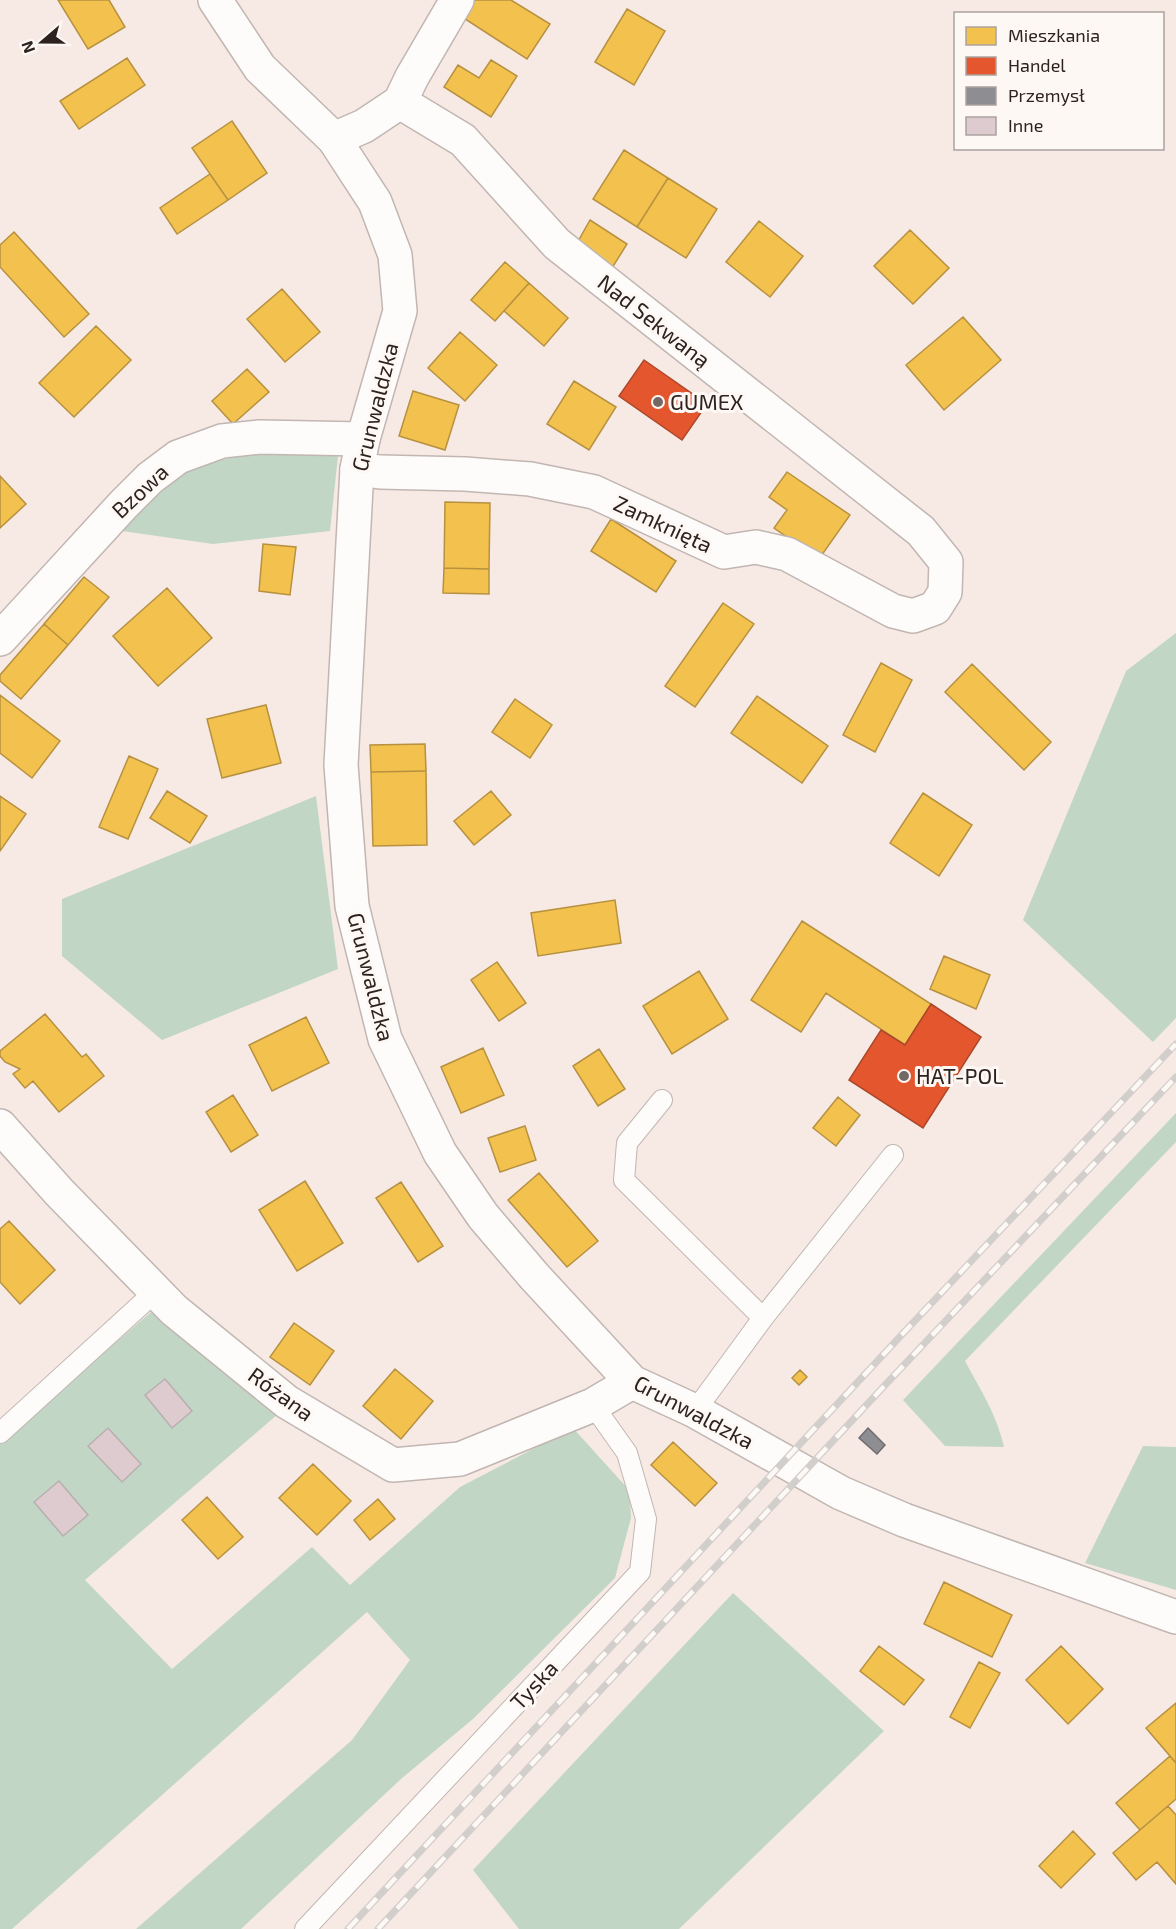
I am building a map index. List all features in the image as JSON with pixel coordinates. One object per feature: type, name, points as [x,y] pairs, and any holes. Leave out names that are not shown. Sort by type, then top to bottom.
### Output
[{"type":"street","name":"Grunwaldzka","points":[[215,0],[260,68],[334,139],[375,202],[395,255],[400,311],[360,454],[341,765],[352,906],[385,1039],[440,1153],[483,1216],[534,1276],[632,1382],[695,1411],[842,1493],[904,1520],[1176,1617]]},
{"type":"street","points":[[334,139],[364,126],[400,102],[457,0]]},
{"type":"street","name":"Nad Sekwaną","points":[[400,102],[462,140],[557,244],[921,531],[946,562],[945,592]]},
{"type":"street","name":"Bzowa","points":[[0,639],[123,505],[150,478],[178,457],[222,441],[260,437],[360,454]]},
{"type":"street","name":"Zamknięta","points":[[360,454],[380,472],[465,474],[530,479],[594,492],[724,552],[756,547],[787,555],[893,611],[913,616],[935,608],[945,592]]},
{"type":"street","name":"Różana","points":[[0,1126],[174,1310],[286,1402],[393,1465],[460,1459],[594,1405],[632,1382]]},
{"type":"lane","points":[[662,1100],[627,1143],[624,1180],[763,1318]]},
{"type":"lane","points":[[695,1411],[763,1318],[892,1155]]},
{"type":"lane","points":[[0,1433],[156,1291]]},
{"type":"lane","name":"Tyska","points":[[305,1929],[640,1572],[646,1519],[627,1453],[594,1405]]},
{"type":"green space","points":[[264,450],[338,456],[330,531],[213,544],[122,531],[184,469]]},
{"type":"green space","points":[[1176,633],[1176,1018],[1153,1042],[1023,920],[1126,671]]},
{"type":"green space","points":[[316,796],[338,969],[162,1040],[62,956],[62,899]]},
{"type":"green space","points":[[1176,1113],[1176,1142],[965,1361],[993,1413],[1004,1447],[945,1446],[903,1400]]},
{"type":"green space","points":[[151,1312],[278,1414],[85,1580],[172,1669],[312,1547],[350,1585],[460,1487],[573,1428],[630,1491],[631,1518],[615,1578],[473,1719],[401,1779],[241,1929],[136,1929],[352,1740],[410,1660],[367,1612],[12,1929],[0,1929],[0,1443]]},
{"type":"green space","points":[[1143,1446],[1176,1447],[1176,1590],[1085,1563]]},
{"type":"green space","points":[[733,1593],[884,1731],[679,1929],[519,1929],[473,1870]]},
{"type":"building: Mieszkania","points":[[58,0],[109,0],[125,27],[88,49]]},
{"type":"building: Mieszkania","points":[[473,0],[511,0],[550,24],[527,59],[462,17]]},
{"type":"building: Mieszkania","points":[[627,9],[665,31],[634,85],[595,62]]},
{"type":"building: Mieszkania","points":[[127,58],[145,85],[79,129],[60,101]]},
{"type":"building: Mieszkania","points":[[491,60],[517,76],[491,117],[444,87],[458,65],[479,78]]},
{"type":"building: Mieszkania","points":[[232,121],[267,173],[228,200],[192,148]]},
{"type":"building: Mieszkania","points":[[624,150],[668,178],[637,227],[593,199]]},
{"type":"building: Mieszkania","points":[[210,174],[228,200],[177,234],[160,208]]},
{"type":"building: Mieszkania","points":[[668,178],[717,209],[686,258],[637,227]]},
{"type":"building: Mieszkania","points":[[590,220],[627,244],[612,268],[576,245]]},
{"type":"building: Mieszkania","points":[[759,221],[803,256],[770,297],[726,262]]},
{"type":"building: Mieszkania","points":[[910,230],[949,268],[913,304],[874,266]]},
{"type":"building: Mieszkania","points":[[14,232],[89,314],[64,337],[0,267],[0,245]]},
{"type":"building: Mieszkania","points":[[505,262],[529,283],[495,321],[471,300]]},
{"type":"building: Mieszkania","points":[[529,283],[568,318],[544,346],[504,311]]},
{"type":"building: Mieszkania","points":[[282,289],[320,332],[285,362],[247,319]]},
{"type":"building: Mieszkania","points":[[963,317],[1001,360],[944,410],[906,365]]},
{"type":"building: Mieszkania","points":[[96,326],[131,360],[74,417],[39,383]]},
{"type":"building: Mieszkania","points":[[460,332],[497,365],[465,401],[428,368]]},
{"type":"building: Mieszkania","points":[[247,369],[269,392],[233,424],[212,401]]},
{"type":"building: Mieszkania","points":[[574,381],[616,407],[589,450],[547,424]]},
{"type":"building: Mieszkania","points":[[413,391],[459,405],[445,450],[399,436]]},
{"type":"building: Mieszkania","points":[[787,472],[850,515],[819,559],[774,528],[787,510],[769,497]]},
{"type":"building: Mieszkania","points":[[0,476],[26,504],[0,528]]},
{"type":"building: Mieszkania","points":[[445,502],[490,503],[489,569],[444,568]]},
{"type":"building: Mieszkania","points":[[611,519],[676,561],[656,592],[591,551]]},
{"type":"building: Mieszkania","points":[[263,544],[296,547],[290,595],[259,591]]},
{"type":"building: Mieszkania","points":[[444,568],[489,569],[489,594],[443,593]]},
{"type":"building: Mieszkania","points":[[84,577],[109,597],[68,645],[44,624]]},
{"type":"building: Mieszkania","points":[[167,588],[212,638],[158,686],[113,636]]},
{"type":"building: Mieszkania","points":[[723,603],[754,624],[695,707],[665,686]]},
{"type":"building: Mieszkania","points":[[44,624],[68,645],[21,699],[0,681],[0,675]]},
{"type":"building: Mieszkania","points":[[881,663],[912,680],[875,752],[843,735]]},
{"type":"building: Mieszkania","points":[[972,664],[1051,742],[1024,770],[945,692]]},
{"type":"building: Mieszkania","points":[[0,695],[60,741],[32,778],[0,753]]},
{"type":"building: Mieszkania","points":[[757,696],[828,746],[802,783],[731,733]]},
{"type":"building: Mieszkania","points":[[515,699],[552,725],[530,758],[492,732]]},
{"type":"building: Mieszkania","points":[[266,705],[281,763],[222,778],[207,719]]},
{"type":"building: Mieszkania","points":[[425,744],[426,771],[371,772],[370,745]]},
{"type":"building: Mieszkania","points":[[129,756],[158,769],[128,839],[99,827]]},
{"type":"building: Mieszkania","points":[[426,771],[427,845],[373,846],[371,772]]},
{"type":"building: Mieszkania","points":[[167,791],[207,816],[190,843],[150,818]]},
{"type":"building: Mieszkania","points":[[491,791],[511,815],[474,845],[454,821]]},
{"type":"building: Mieszkania","points":[[923,793],[972,825],[939,876],[890,843]]},
{"type":"building: Mieszkania","points":[[0,796],[26,814],[0,851]]},
{"type":"building: Mieszkania","points":[[615,900],[621,943],[538,956],[531,913]]},
{"type":"building: Mieszkania","points":[[802,921],[931,1004],[905,1045],[826,993],[801,1032],[751,1000]]},
{"type":"building: Mieszkania","points":[[944,956],[990,975],[976,1009],[930,989]]},
{"type":"building: Mieszkania","points":[[497,962],[526,1003],[499,1021],[471,980]]},
{"type":"building: Mieszkania","points":[[699,971],[728,1019],[672,1054],[643,1006]]},
{"type":"building: Mieszkania","points":[[45,1014],[82,1057],[86,1054],[104,1076],[59,1112],[33,1081],[25,1088],[13,1074],[20,1069],[5,1062],[0,1056],[0,1051]]},
{"type":"building: Mieszkania","points":[[306,1017],[329,1063],[272,1091],[249,1045]]},
{"type":"building: Mieszkania","points":[[483,1048],[504,1095],[461,1113],[441,1067]]},
{"type":"building: Mieszkania","points":[[599,1049],[625,1089],[598,1106],[573,1066]]},
{"type":"building: Mieszkania","points":[[233,1095],[258,1135],[231,1152],[206,1112]]},
{"type":"building: Mieszkania","points":[[838,1097],[860,1115],[836,1146],[813,1128]]},
{"type":"building: Mieszkania","points":[[525,1126],[536,1160],[500,1172],[488,1138]]},
{"type":"building: Mieszkania","points":[[539,1173],[598,1241],[567,1267],[508,1200]]},
{"type":"building: Mieszkania","points":[[305,1181],[343,1243],[297,1271],[259,1210]]},
{"type":"building: Mieszkania","points":[[401,1182],[443,1246],[418,1262],[376,1198]]},
{"type":"building: Mieszkania","points":[[9,1221],[55,1270],[20,1304],[0,1282],[0,1229]]},
{"type":"building: Mieszkania","points":[[294,1323],[334,1351],[310,1385],[270,1357]]},
{"type":"building: Mieszkania","points":[[395,1369],[433,1401],[401,1439],[363,1406]]},
{"type":"building: Mieszkania","points":[[800,1370],[807,1377],[799,1385],[792,1378]]},
{"type":"building: Mieszkania","points":[[673,1442],[717,1483],[695,1506],[651,1465]]},
{"type":"building: Mieszkania","points":[[313,1464],[351,1501],[317,1535],[279,1498]]},
{"type":"building: Mieszkania","points":[[207,1497],[243,1537],[218,1559],[182,1520]]},
{"type":"building: Mieszkania","points":[[378,1499],[395,1519],[370,1540],[354,1520]]},
{"type":"building: Mieszkania","points":[[944,1582],[1012,1615],[992,1657],[924,1624]]},
{"type":"building: Mieszkania","points":[[879,1646],[924,1680],[904,1705],[860,1671]]},
{"type":"building: Mieszkania","points":[[1061,1646],[1103,1689],[1068,1724],[1026,1680]]},
{"type":"building: Mieszkania","points":[[979,1662],[1000,1673],[970,1728],[950,1717]]},
{"type":"building: Mieszkania","points":[[1176,1703],[1176,1763],[1146,1728]]},
{"type":"building: Mieszkania","points":[[1170,1756],[1176,1763],[1176,1799],[1140,1830],[1116,1803]]},
{"type":"building: Mieszkania","points":[[1168,1806],[1176,1815],[1176,1884],[1157,1862],[1136,1880],[1113,1853]]},
{"type":"building: Mieszkania","points":[[1073,1831],[1095,1854],[1061,1888],[1039,1866]]},
{"type":"building: Handel","points":[[644,360],[707,404],[682,440],[619,396]]},
{"type":"building: Handel","points":[[931,1004],[981,1037],[923,1128],[849,1080],[881,1030],[905,1045]]},
{"type":"building: Przemysł","points":[[868,1428],[885,1445],[877,1454],[859,1438]]},
{"type":"building: Inne","points":[[165,1379],[192,1411],[172,1428],[145,1395]]},
{"type":"building: Inne","points":[[108,1428],[141,1464],[122,1482],[88,1446]]},
{"type":"building: Inne","points":[[59,1481],[88,1515],[63,1536],[34,1502]]},
{"type":"railway","points":[[348,1929],[1176,1044]]},
{"type":"railway","points":[[378,1929],[1176,1077]]},
{"type":"place","name":"GUMEX","points":[[658,402]]},
{"type":"place","name":"HAT-POL","points":[[904,1076]]}]
